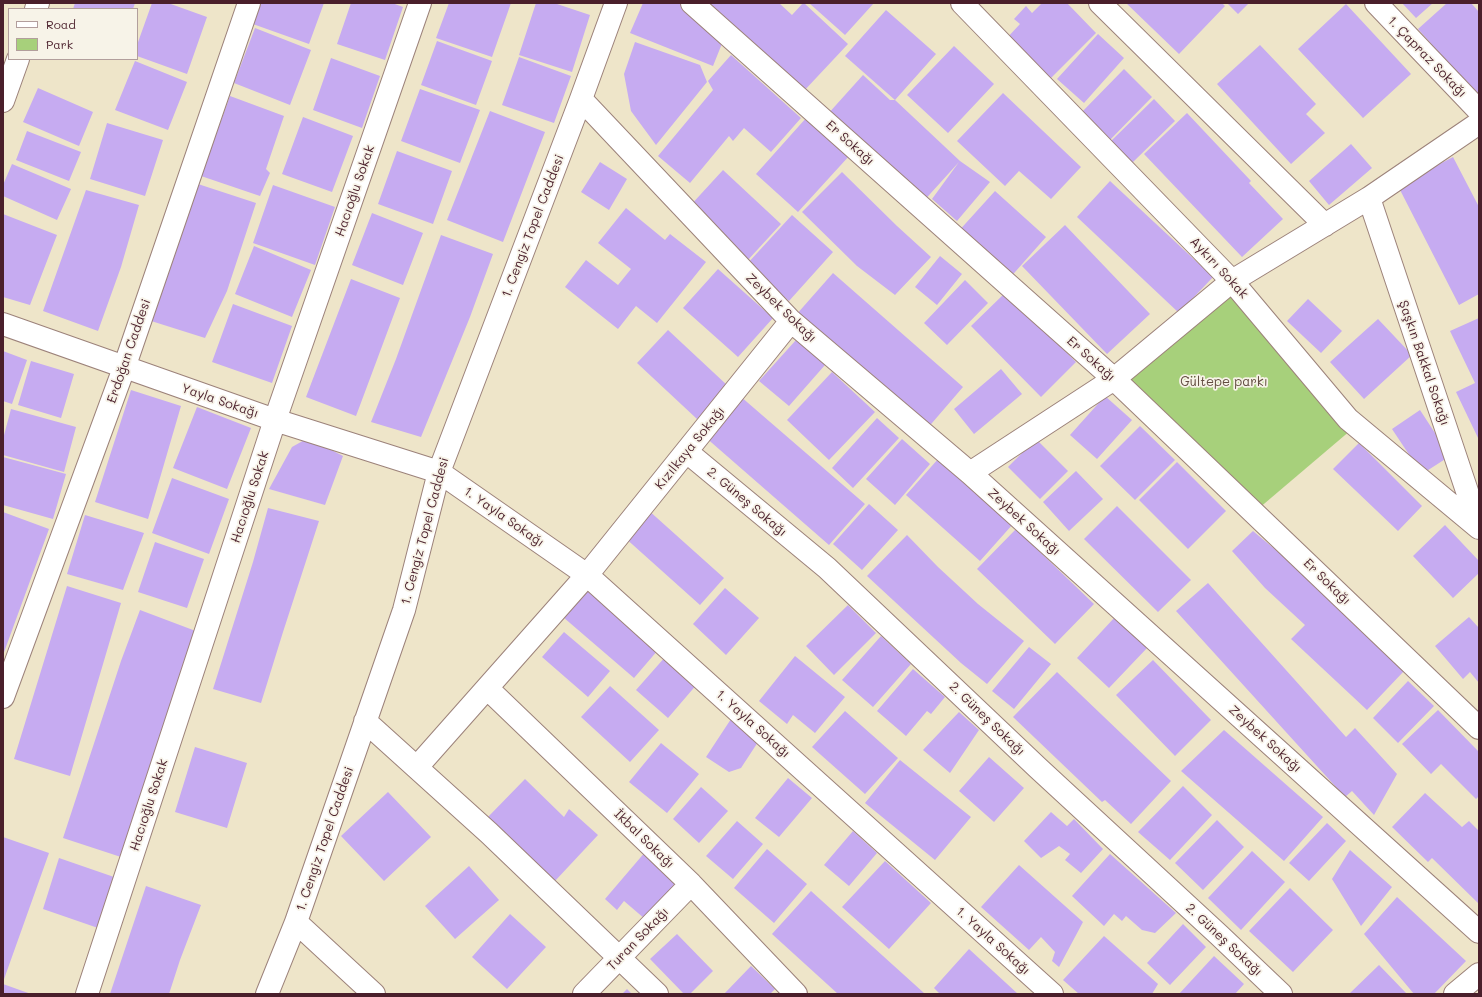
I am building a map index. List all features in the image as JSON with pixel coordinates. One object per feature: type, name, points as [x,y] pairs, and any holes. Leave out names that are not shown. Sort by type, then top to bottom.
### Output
[{"type":"street","name":"Erdoğan Caddesi","points":[[3,697],[124,368],[250,3]]},
{"type":"street","name":"Hacıoğlu Sokak","points":[[87,994],[275,420],[420,3]]},
{"type":"street","name":"1. Cengiz Topel Caddesi","points":[[267,994],[296,922],[404,610],[439,472],[616,3]]},
{"type":"street","name":"Er Sokağı","points":[[692,3],[1114,379],[1479,728]]},
{"type":"street","name":"Aykırı Sokak","points":[[962,3],[1232,281],[1348,419],[1479,528]]},
{"type":"street","points":[[1100,3],[1325,225]]},
{"type":"street","name":"1. Çapraz Sokağı","points":[[1376,3],[1479,111]]},
{"type":"street","points":[[3,101],[18,60]]},
{"type":"street","name":"Zeybek Sokağı","points":[[581,99],[791,321],[970,473],[1479,932]]},
{"type":"street","points":[[970,473],[1114,379],[1232,281],[1369,198],[1479,122]]},
{"type":"street","name":"Şaşkın Bakkal Sokağı","points":[[1369,198],[1479,528]]},
{"type":"street","name":"Kızılkaya Sokağı","points":[[417,767],[587,574],[687,452],[791,321]]},
{"type":"street","name":"Yayla Sokağı","points":[[3,324],[124,368],[275,420],[439,472]]},
{"type":"street","name":"2. Güneş Sokağı","points":[[687,452],[827,568],[1280,994]]},
{"type":"street","name":"1. Yayla Sokağı","points":[[439,472],[587,574],[1052,994]]},
{"type":"street","name":"İkbal Sokağı","points":[[487,688],[691,884],[796,994]]},
{"type":"street","points":[[365,721],[490,833],[657,994]]},
{"type":"street","name":"Turan Sokağı","points":[[584,994],[691,884]]},
{"type":"street","points":[[296,922],[374,994]]},
{"type":"street","points":[[1455,994],[1479,974]]},
{"type":"green space","name":"Gültepe parkı","points":[[1231,288],[1351,430],[1258,509],[1124,377]]},
{"type":"building","points":[[75,3],[135,3],[133,8],[73,8]]},
{"type":"building","points":[[152,3],[168,3],[207,17],[187,74],[138,56],[138,42]]},
{"type":"building","points":[[258,3],[324,3],[309,44],[250,23]]},
{"type":"building","points":[[351,3],[392,3],[403,7],[385,60],[337,44]]},
{"type":"building","points":[[449,3],[511,3],[492,57],[436,38]]},
{"type":"building","points":[[536,3],[554,3],[590,15],[572,72],[519,55]]},
{"type":"building","points":[[643,3],[683,3],[723,41],[713,66],[630,33]]},
{"type":"building","points":[[707,3],[779,3],[792,15],[804,3],[848,44],[802,93]]},
{"type":"building","points":[[809,3],[874,3],[845,35]]},
{"type":"building","points":[[1042,3],[1067,3],[1096,33],[1048,81],[1006,39],[1020,24],[1014,19],[1026,6],[1032,13]]},
{"type":"building","points":[[1126,3],[1222,3],[1225,6],[1179,54]]},
{"type":"building","points":[[1227,3],[1249,3],[1238,14]]},
{"type":"building","points":[[1402,3],[1433,3],[1416,18]]},
{"type":"building","points":[[1447,3],[1471,3],[1479,12],[1479,98],[1418,29]]},
{"type":"building","points":[[1346,4],[1411,74],[1363,118],[1298,49]]},
{"type":"building","points":[[886,10],[936,54],[895,100],[845,56]]},
{"type":"building","points":[[255,28],[311,50],[290,105],[234,83]]},
{"type":"building","points":[[1098,34],[1124,58],[1084,103],[1057,79]]},
{"type":"building","points":[[437,41],[492,61],[476,105],[421,85]]},
{"type":"building","points":[[635,42],[700,65],[707,82],[656,145],[631,111],[624,74]]},
{"type":"building","points":[[1260,45],[1316,104],[1306,114],[1325,133],[1291,164],[1217,84]]},
{"type":"building","points":[[954,46],[994,84],[948,133],[907,95]]},
{"type":"building","points":[[731,55],[801,118],[771,152],[744,128],[733,141],[729,136],[690,183],[658,156],[713,90],[708,81]]},
{"type":"building","points":[[519,57],[571,76],[554,123],[502,105]]},
{"type":"building","points":[[331,58],[380,76],[362,128],[313,110]]},
{"type":"building","points":[[135,61],[187,82],[168,130],[115,110]]},
{"type":"building","points":[[1124,69],[1152,97],[1107,143],[1079,115]]},
{"type":"building","points":[[863,75],[890,100],[895,100],[960,161],[990,182],[957,221],[932,199],[959,162],[921,204],[827,115]]},
{"type":"building","points":[[38,88],[93,112],[79,146],[23,122]]},
{"type":"building","points":[[420,89],[480,110],[460,163],[401,141]]},
{"type":"building","points":[[1003,93],[1081,167],[1051,199],[1019,171],[1005,186],[957,141]]},
{"type":"building","points":[[230,96],[284,116],[266,169],[270,173],[260,196],[201,176]]},
{"type":"building","points":[[1154,99],[1175,121],[1132,163],[1111,141]]},
{"type":"building","points":[[490,111],[545,132],[503,242],[447,220]]},
{"type":"building","points":[[1187,113],[1251,181],[1249,183],[1283,219],[1242,257],[1144,154]]},
{"type":"building","points":[[303,117],[353,136],[332,192],[282,174]]},
{"type":"building","points":[[807,117],[850,155],[798,212],[756,174]]},
{"type":"building","points":[[107,123],[163,140],[145,196],[90,179]]},
{"type":"building","points":[[27,131],[81,152],[69,181],[16,160]]},
{"type":"building","points":[[1351,144],[1372,168],[1329,205],[1309,181]]},
{"type":"building","points":[[397,151],[452,171],[433,224],[378,204]]},
{"type":"building","points":[[1453,157],[1479,207],[1479,294],[1459,305],[1398,186]]},
{"type":"building","points":[[600,162],[627,179],[609,210],[581,192]]},
{"type":"building","points":[[12,164],[71,189],[57,220],[3,196],[3,185]]},
{"type":"building","points":[[723,170],[781,224],[747,261],[689,207]]},
{"type":"building","points":[[842,172],[931,257],[895,295],[857,266],[802,212]]},
{"type":"building","points":[[1110,181],[1213,277],[1179,313],[1077,217]]},
{"type":"building","points":[[198,184],[256,203],[227,291],[205,338],[148,320]]},
{"type":"building","points":[[273,185],[335,207],[315,265],[253,243]]},
{"type":"building","points":[[86,190],[139,205],[121,267],[98,331],[43,311]]},
{"type":"building","points":[[995,191],[1046,237],[1008,280],[956,234]]},
{"type":"building","points":[[626,208],[665,240],[670,234],[706,262],[657,323],[636,306],[618,329],[565,287],[586,260],[618,285],[631,269],[598,243]]},
{"type":"building","points":[[372,213],[423,233],[403,285],[352,265]]},
{"type":"building","points":[[3,214],[57,235],[30,305],[3,297]]},
{"type":"building","points":[[792,215],[833,252],[789,301],[747,264]]},
{"type":"building","points":[[1065,225],[1150,314],[1107,354],[1022,266]]},
{"type":"building","points":[[441,235],[493,254],[470,317],[421,437],[371,422],[396,359]]},
{"type":"building","points":[[254,246],[311,270],[292,317],[235,294]]},
{"type":"building","points":[[940,256],[962,274],[937,305],[915,287]]},
{"type":"building","points":[[718,269],[773,318],[738,357],[683,308]]},
{"type":"building","points":[[833,273],[963,387],[926,430],[796,315]]},
{"type":"building","points":[[351,279],[400,298],[356,416],[306,397]]},
{"type":"building","points":[[965,280],[988,303],[947,345],[924,323]]},
{"type":"building","points":[[1006,292],[1076,362],[1041,397],[971,326]]},
{"type":"building","points":[[1308,299],[1342,331],[1321,353],[1287,321]]},
{"type":"building","points":[[233,304],[292,326],[272,383],[212,362]]},
{"type":"building","points":[[1479,318],[1479,440],[1456,392],[1475,383],[1450,331]]},
{"type":"building","points":[[1378,319],[1412,355],[1364,399],[1330,362]]},
{"type":"building","points":[[668,330],[728,386],[697,419],[637,363]]},
{"type":"building","points":[[796,340],[825,365],[789,406],[759,381]]},
{"type":"building","points":[[3,351],[27,360],[12,404],[3,401]]},
{"type":"building","points":[[31,361],[74,374],[61,418],[18,405]]},
{"type":"building","points":[[1001,369],[1022,394],[974,434],[954,409]]},
{"type":"building","points":[[832,372],[875,412],[829,460],[787,420]]},
{"type":"building","points":[[131,390],[181,406],[148,519],[95,502]]},
{"type":"building","points":[[740,396],[865,504],[829,545],[704,436]]},
{"type":"building","points":[[1105,396],[1132,420],[1097,459],[1070,435]]},
{"type":"building","points":[[197,407],[251,428],[227,489],[173,468]]},
{"type":"building","points":[[11,409],[76,427],[64,472],[3,455],[3,439]]},
{"type":"building","points":[[1420,410],[1450,456],[1422,474],[1392,429]]},
{"type":"building","points":[[877,418],[899,438],[853,488],[832,468]]},
{"type":"building","points":[[1140,426],[1175,460],[1135,500],[1100,466]]},
{"type":"building","points":[[308,438],[343,456],[325,505],[269,489],[292,447]]},
{"type":"building","points":[[902,439],[930,464],[895,505],[866,479]]},
{"type":"building","points":[[1036,439],[1068,471],[1040,499],[1008,467]]},
{"type":"building","points":[[1359,443],[1422,506],[1398,531],[1333,469]]},
{"type":"building","points":[[3,457],[66,474],[53,519],[3,505]]},
{"type":"building","points":[[939,458],[1013,524],[980,561],[906,495]]},
{"type":"building","points":[[1177,462],[1226,511],[1188,549],[1139,500]]},
{"type":"building","points":[[1076,471],[1103,499],[1069,531],[1043,502]]},
{"type":"building","points":[[172,478],[229,499],[209,554],[152,533]]},
{"type":"building","points":[[869,504],[898,530],[862,570],[833,544]]},
{"type":"building","points":[[1117,506],[1191,580],[1158,612],[1084,539]]},
{"type":"building","points":[[268,508],[319,521],[261,703],[213,689],[253,562]]},
{"type":"building","points":[[647,509],[724,578],[700,605],[623,536]]},
{"type":"building","points":[[3,512],[49,529],[3,655]]},
{"type":"building","points":[[85,515],[144,533],[123,590],[67,574]]},
{"type":"building","points":[[1445,525],[1479,561],[1479,573],[1453,598],[1413,556]]},
{"type":"building","points":[[1016,529],[1094,604],[1055,644],[977,569]]},
{"type":"building","points":[[1253,531],[1289,561],[1405,670],[1367,710],[1291,639],[1305,625],[1265,588],[1232,551]]},
{"type":"building","points":[[907,535],[938,567],[978,604],[1024,641],[987,684],[961,663],[867,576]]},
{"type":"building","points":[[155,542],[204,559],[187,608],[138,592]]},
{"type":"building","points":[[1208,583],[1346,737],[1355,728],[1397,774],[1374,815],[1352,791],[1345,797],[1176,611]]},
{"type":"building","points":[[67,586],[121,603],[70,776],[14,759]]},
{"type":"building","points":[[725,588],[759,618],[726,655],[693,624]]},
{"type":"building","points":[[587,589],[658,650],[634,678],[563,617]]},
{"type":"building","points":[[848,605],[876,633],[834,675],[806,646]]},
{"type":"building","points":[[140,610],[201,633],[124,858],[63,838],[121,661]]},
{"type":"building","points":[[1115,617],[1148,647],[1109,688],[1077,658]]},
{"type":"building","points":[[1469,617],[1479,628],[1479,683],[1470,672],[1463,679],[1435,646]]},
{"type":"building","points":[[564,632],[610,671],[588,697],[542,657]]},
{"type":"building","points":[[881,636],[911,664],[873,707],[842,680]]},
{"type":"building","points":[[1029,647],[1051,664],[1014,709],[992,691]]},
{"type":"building","points":[[666,656],[698,683],[668,718],[636,690]]},
{"type":"building","points":[[795,656],[845,697],[815,733],[793,715],[787,724],[759,701]]},
{"type":"building","points":[[1153,660],[1211,720],[1175,756],[1116,695]]},
{"type":"building","points":[[913,669],[945,697],[931,714],[927,711],[906,736],[877,711]]},
{"type":"building","points":[[1057,672],[1171,781],[1131,824],[1105,800],[1102,802],[1013,717]]},
{"type":"building","points":[[1408,681],[1434,706],[1398,743],[1373,718]]},
{"type":"building","points":[[610,686],[659,730],[630,762],[581,717]]},
{"type":"building","points":[[1438,710],[1479,752],[1479,796],[1476,799],[1441,764],[1431,774],[1402,744]]},
{"type":"building","points":[[845,711],[898,758],[865,794],[812,747]]},
{"type":"building","points":[[959,712],[979,730],[950,773],[923,750]]},
{"type":"building","points":[[731,719],[758,742],[741,768],[729,772],[706,757]]},
{"type":"building","points":[[1224,730],[1323,817],[1284,861],[1181,771]]},
{"type":"building","points":[[661,743],[699,774],[667,813],[629,782]]},
{"type":"building","points":[[195,747],[247,763],[227,828],[175,812]]},
{"type":"building","points":[[989,757],[1024,788],[994,822],[959,791]]},
{"type":"building","points":[[900,760],[971,817],[935,860],[865,803]]},
{"type":"building","points":[[788,778],[812,798],[779,837],[755,818]]},
{"type":"building","points":[[525,779],[564,817],[569,809],[598,835],[555,881],[488,817]]},
{"type":"building","points":[[1183,786],[1212,815],[1170,860],[1138,832]]},
{"type":"building","points":[[701,787],[728,811],[699,843],[673,819]]},
{"type":"building","points":[[388,792],[431,837],[384,881],[341,836]]},
{"type":"building","points":[[1425,793],[1462,827],[1469,821],[1479,831],[1479,904],[1432,858],[1428,862],[1392,827]]},
{"type":"building","points":[[1051,812],[1067,826],[1074,819],[1103,849],[1081,873],[1065,860],[1070,854],[1059,846],[1041,858],[1024,841]]},
{"type":"building","points":[[1217,820],[1244,847],[1203,890],[1175,863]]},
{"type":"building","points":[[737,821],[763,844],[733,879],[706,856]]},
{"type":"building","points":[[1327,823],[1346,841],[1309,881],[1289,863]]},
{"type":"building","points":[[853,831],[877,853],[849,886],[824,865]]},
{"type":"building","points":[[3,837],[49,853],[3,982]]},
{"type":"building","points":[[767,849],[807,884],[774,923],[734,888]]},
{"type":"building","points":[[1350,850],[1392,887],[1361,926],[1332,879]]},
{"type":"building","points":[[646,851],[679,879],[645,919],[624,901],[617,910],[605,899]]},
{"type":"building","points":[[1252,851],[1285,882],[1241,930],[1208,898]]},
{"type":"building","points":[[1110,854],[1176,913],[1155,933],[1142,930],[1126,916],[1122,921],[1114,914],[1104,926],[1072,896]]},
{"type":"building","points":[[59,858],[114,877],[98,928],[43,909]]},
{"type":"building","points":[[885,861],[931,903],[889,949],[842,907]]},
{"type":"building","points":[[1019,865],[1083,922],[1059,967],[1052,961],[1055,952],[1041,937],[1029,950],[981,907]]},
{"type":"building","points":[[469,866],[499,900],[455,939],[425,906]]},
{"type":"building","points":[[146,886],[201,905],[169,994],[110,994]]},
{"type":"building","points":[[1290,888],[1333,930],[1293,972],[1249,931]]},
{"type":"building","points":[[811,891],[924,993],[838,994],[772,934]]},
{"type":"building","points":[[1397,897],[1466,961],[1434,994],[1414,994],[1364,934]]},
{"type":"building","points":[[510,914],[546,947],[507,989],[472,957]]},
{"type":"building","points":[[1183,924],[1206,947],[1170,985],[1147,963]]},
{"type":"building","points":[[677,934],[713,971],[690,994],[684,994],[650,959]]},
{"type":"building","points":[[1104,936],[1158,984],[1152,994],[1079,994],[1063,980]]},
{"type":"building","points":[[969,949],[1018,994],[940,994],[934,988]]},
{"type":"building","points":[[1214,956],[1244,984],[1235,994],[1179,994]]},
{"type":"building","points":[[1379,965],[1407,994],[1349,994]]},
{"type":"building","points":[[751,966],[775,989],[770,994],[724,994]]},
{"type":"building","points":[[3,984],[31,994],[3,994]]},
{"type":"building","points":[[627,989],[632,994],[622,994]]}]
